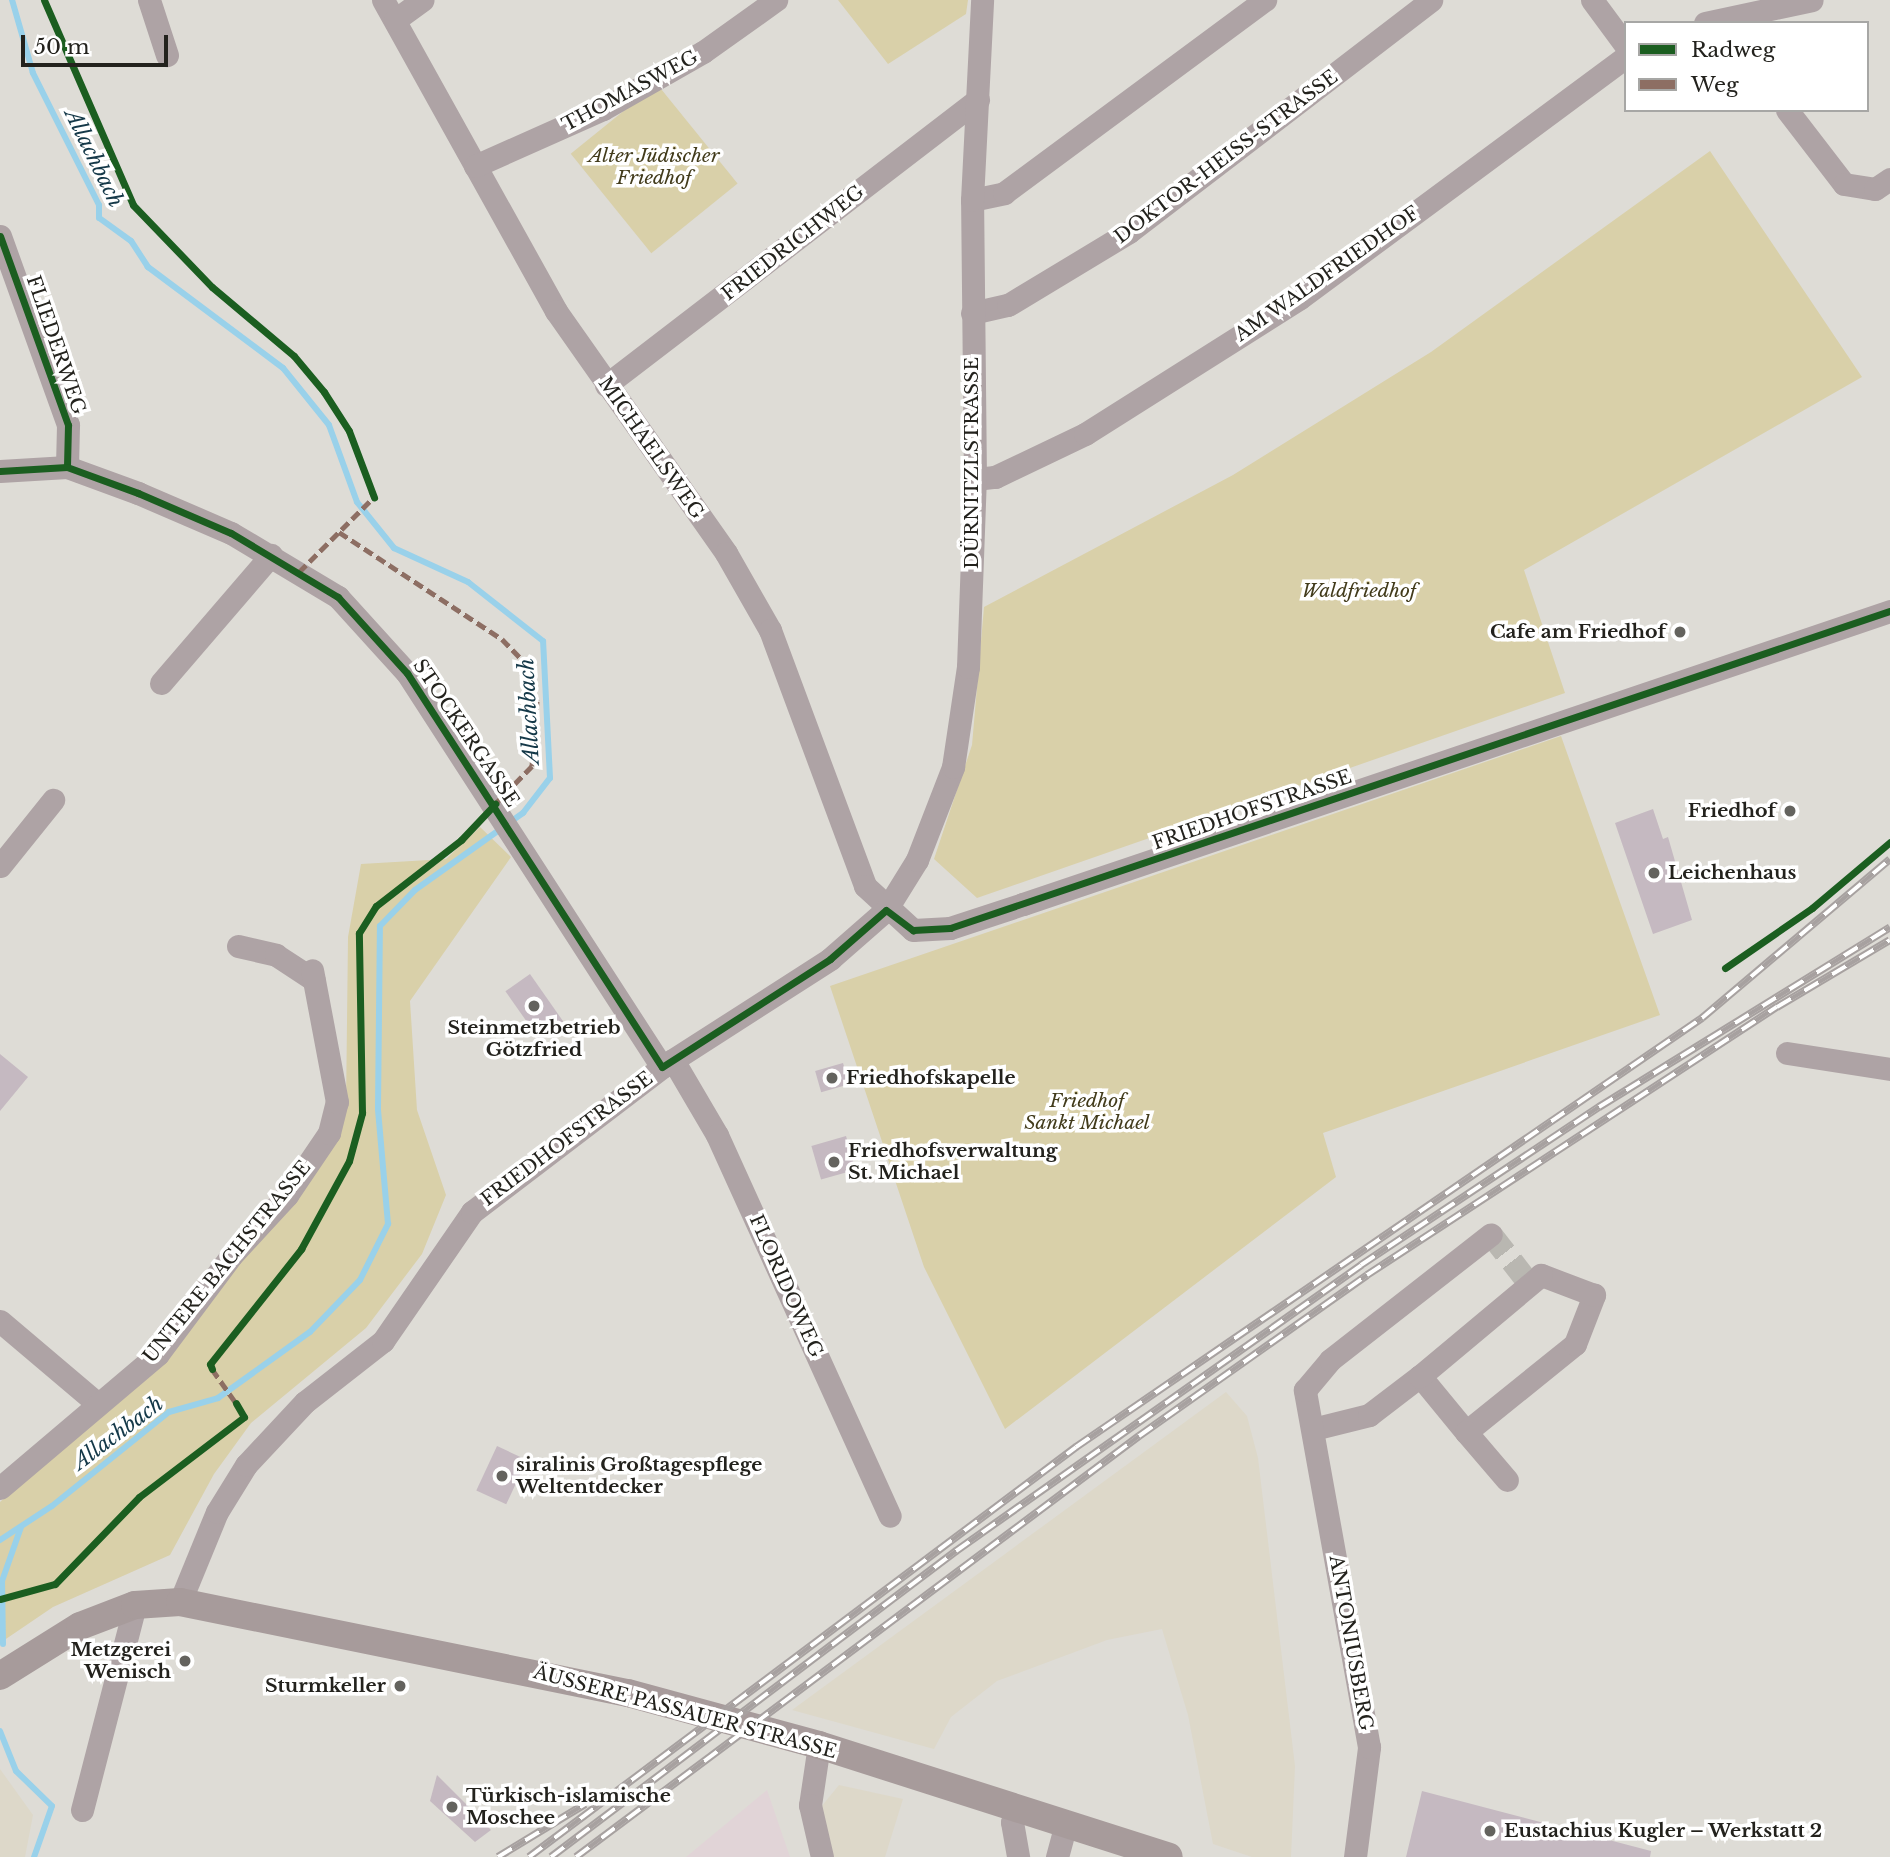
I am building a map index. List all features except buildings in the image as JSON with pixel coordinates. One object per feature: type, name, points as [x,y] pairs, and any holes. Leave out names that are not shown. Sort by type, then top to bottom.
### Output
[{"type":"main road","name":"ÄUSSERE PASSAUER STRASSE","points":[[0,1676],[80,1626],[135,1605],[180,1602],[615,1690],[818,1745],[1169,1857]]},
{"type":"street","points":[[149,0],[167,55]]},
{"type":"street","name":"MICHAELSWEG","points":[[383,0],[556,311],[726,553],[770,630],[846,844],[865,886],[886,910]]},
{"type":"street","points":[[395,20],[423,0]]},
{"type":"street","name":"THOMASWEG","points":[[475,166],[603,109],[704,52],[776,0]]},
{"type":"street","name":"DÜRNITZLSTRASSE","points":[[886,910],[936,816],[961,733],[975,479],[972,200],[982,0]]},
{"type":"street","points":[[972,200],[1004,194],[1265,0]]},
{"type":"street","name":"DOKTOR-HEISS-STRASSE","points":[[972,313],[1008,304],[1129,232],[1431,0]]},
{"type":"street","points":[[1592,0],[1624,43]]},
{"type":"street","points":[[1717,21],[1812,0]]},
{"type":"street","name":"AM WALDFRIEDHOF","points":[[975,479],[995,477],[1084,434],[1300,298],[1624,58]]},
{"type":"street","name":"FRIEDRICHWEG","points":[[606,385],[978,100]]},
{"type":"street","points":[[1789,112],[1844,184],[1875,189],[1890,179]]},
{"type":"street","name":"FLIEDERWEG","points":[[0,236],[68,425],[67,467]]},
{"type":"street","name":"STOCKERGASSE","points":[[0,471],[67,467],[194,514],[271,555],[338,597],[386,646],[496,805],[668,1064]]},
{"type":"street","points":[[161,683],[271,555]]},
{"type":"street","name":"FRIEDHOFSTRASSE","points":[[180,1602],[217,1512],[246,1465],[305,1402],[383,1341],[472,1212],[668,1064],[830,959],[886,910],[913,930],[950,928],[1890,611]]},
{"type":"street","points":[[0,866],[53,800]]},
{"type":"street","name":"UNTERE BACHSTRASSE","points":[[0,1488],[158,1354],[231,1256],[287,1195],[329,1133],[337,1102],[313,975],[276,955],[238,946]]},
{"type":"street","points":[[1787,1053],[1890,1069]]},
{"type":"street","name":"FLORIDOWEG","points":[[668,1064],[717,1135],[890,1516]]},
{"type":"street","name":"ANTONIUSBERG","points":[[1355,1857],[1369,1747],[1305,1390],[1311,1379],[1437,1274],[1490,1234]]},
{"type":"street","points":[[1313,1429],[1368,1415],[1420,1376],[1541,1275],[1594,1295],[1575,1344],[1466,1432]]},
{"type":"street","points":[[0,1321],[98,1404]]},
{"type":"street","points":[[1420,1376],[1507,1480]]},
{"type":"street","points":[[82,1810],[135,1605]]},
{"type":"street","points":[[818,1745],[810,1805],[822,1857]]},
{"type":"street","points":[[1017,1807],[1012,1822],[1018,1857]]},
{"type":"street","points":[[1057,1857],[1066,1823]]},
{"type":"shaded area","points":[[1226,1392],[1247,1416],[1258,1458],[1295,1766],[1291,1857],[1252,1857],[1213,1844],[1188,1715],[1162,1629],[1107,1640],[997,1681],[951,1717],[934,1749],[792,1710]]},
{"type":"shaded area","points":[[0,1769],[33,1815],[25,1857],[0,1857]]},
{"type":"shaded area","points":[[839,1785],[903,1799],[885,1857],[828,1857],[821,1807]]},
{"type":"shaded area","points":[[767,1790],[790,1857],[686,1857]]},
{"type":"green space","points":[[838,0],[968,0],[966,14],[888,64]]},
{"type":"green space","name":"Alter Jüdischer Friedhof","points":[[657,84],[738,183],[651,253],[571,154]]},
{"type":"green space","name":"Waldfriedhof","points":[[1710,151],[1862,377],[1524,570],[1565,693],[977,898],[934,859],[972,745],[984,607],[1233,475],[1431,352]]},
{"type":"green space","name":"Friedhof Sankt Michael","points":[[1561,736],[1660,1015],[1323,1133],[1336,1177],[1005,1429],[924,1267],[830,986]]},
{"type":"green space","points":[[480,827],[511,857],[410,1001],[417,1110],[446,1195],[422,1254],[366,1328],[251,1423],[214,1474],[170,1555],[53,1607],[0,1643],[0,1502],[165,1355],[346,1106],[348,937],[361,864],[446,859]]},
{"type":"waterway","name":"Allachbach","points":[[0,1540],[52,1506],[169,1412],[218,1398],[310,1332],[360,1280],[388,1224],[378,1109],[380,926],[415,890],[523,813],[550,778],[543,641],[468,582],[394,548],[357,502],[329,425],[283,368],[148,267],[131,241],[99,218],[99,205],[33,73],[12,0]]},
{"type":"waterway","points":[[3,1644],[2,1581],[21,1527]]},
{"type":"waterway","points":[[0,1731],[16,1771],[52,1806],[34,1857]]},
{"type":"tunnel","points":[[1491,1234],[1529,1283]]},
{"type":"railway","points":[[529,1857],[1076,1447],[1702,1018],[1890,859]]},
{"type":"railway","points":[[551,1857],[956,1551],[1361,1265],[1599,1107],[1890,927]]},
{"type":"railway","points":[[576,1857],[1139,1436],[1367,1275],[1777,1007],[1890,940]]},
{"type":"railway","points":[[498,1857],[585,1804]]},
{"type":"marked path","points":[[299,572],[374,497],[371,491]]},
{"type":"marked path","points":[[339,532],[502,639],[529,667],[537,701],[532,766],[495,804]]},
{"type":"marked path","points":[[212,1369],[236,1403]]},
{"type":"cycle path","points":[[44,0],[133,205],[212,287],[294,356],[324,392],[349,431],[374,497]]},
{"type":"cycle path","points":[[0,236],[68,425],[67,467]]},
{"type":"cycle path","points":[[0,471],[67,467],[138,493],[231,533],[338,597],[407,673],[662,1067],[830,959],[886,910],[913,930],[950,928],[1890,611]]},
{"type":"cycle path","points":[[212,1369],[210,1364],[301,1249],[349,1161],[362,1113],[359,933],[376,906],[461,840],[495,804]]},
{"type":"cycle path","points":[[1725,968],[1812,908],[1890,842]]},
{"type":"cycle path","points":[[0,1599],[55,1584],[139,1497],[244,1417],[236,1403]]},
{"type":"place","name":"Cafe am Friedhof","points":[[1680,632]]},
{"type":"place","name":"Friedhof","points":[[1790,811]]},
{"type":"place","name":"Leichenhaus","points":[[1654,873]]},
{"type":"place","name":"Steinmetzbetrieb Götzfried","points":[[534,1006]]},
{"type":"place","name":"Friedhofskapelle","points":[[832,1078]]},
{"type":"place","name":"Friedhofsverwaltung St. Michael","points":[[834,1162]]},
{"type":"place","name":"siralinis Großtagespflege Weltentdecker","points":[[502,1476]]},
{"type":"place","name":"Metzgerei Wenisch","points":[[185,1661]]},
{"type":"place","name":"Sturmkeller","points":[[400,1686]]},
{"type":"place","name":"Türkisch-islamische Moschee","points":[[452,1807]]},
{"type":"place","name":"Eustachius Kugler – Werkstatt 2","points":[[1490,1831]]}]
